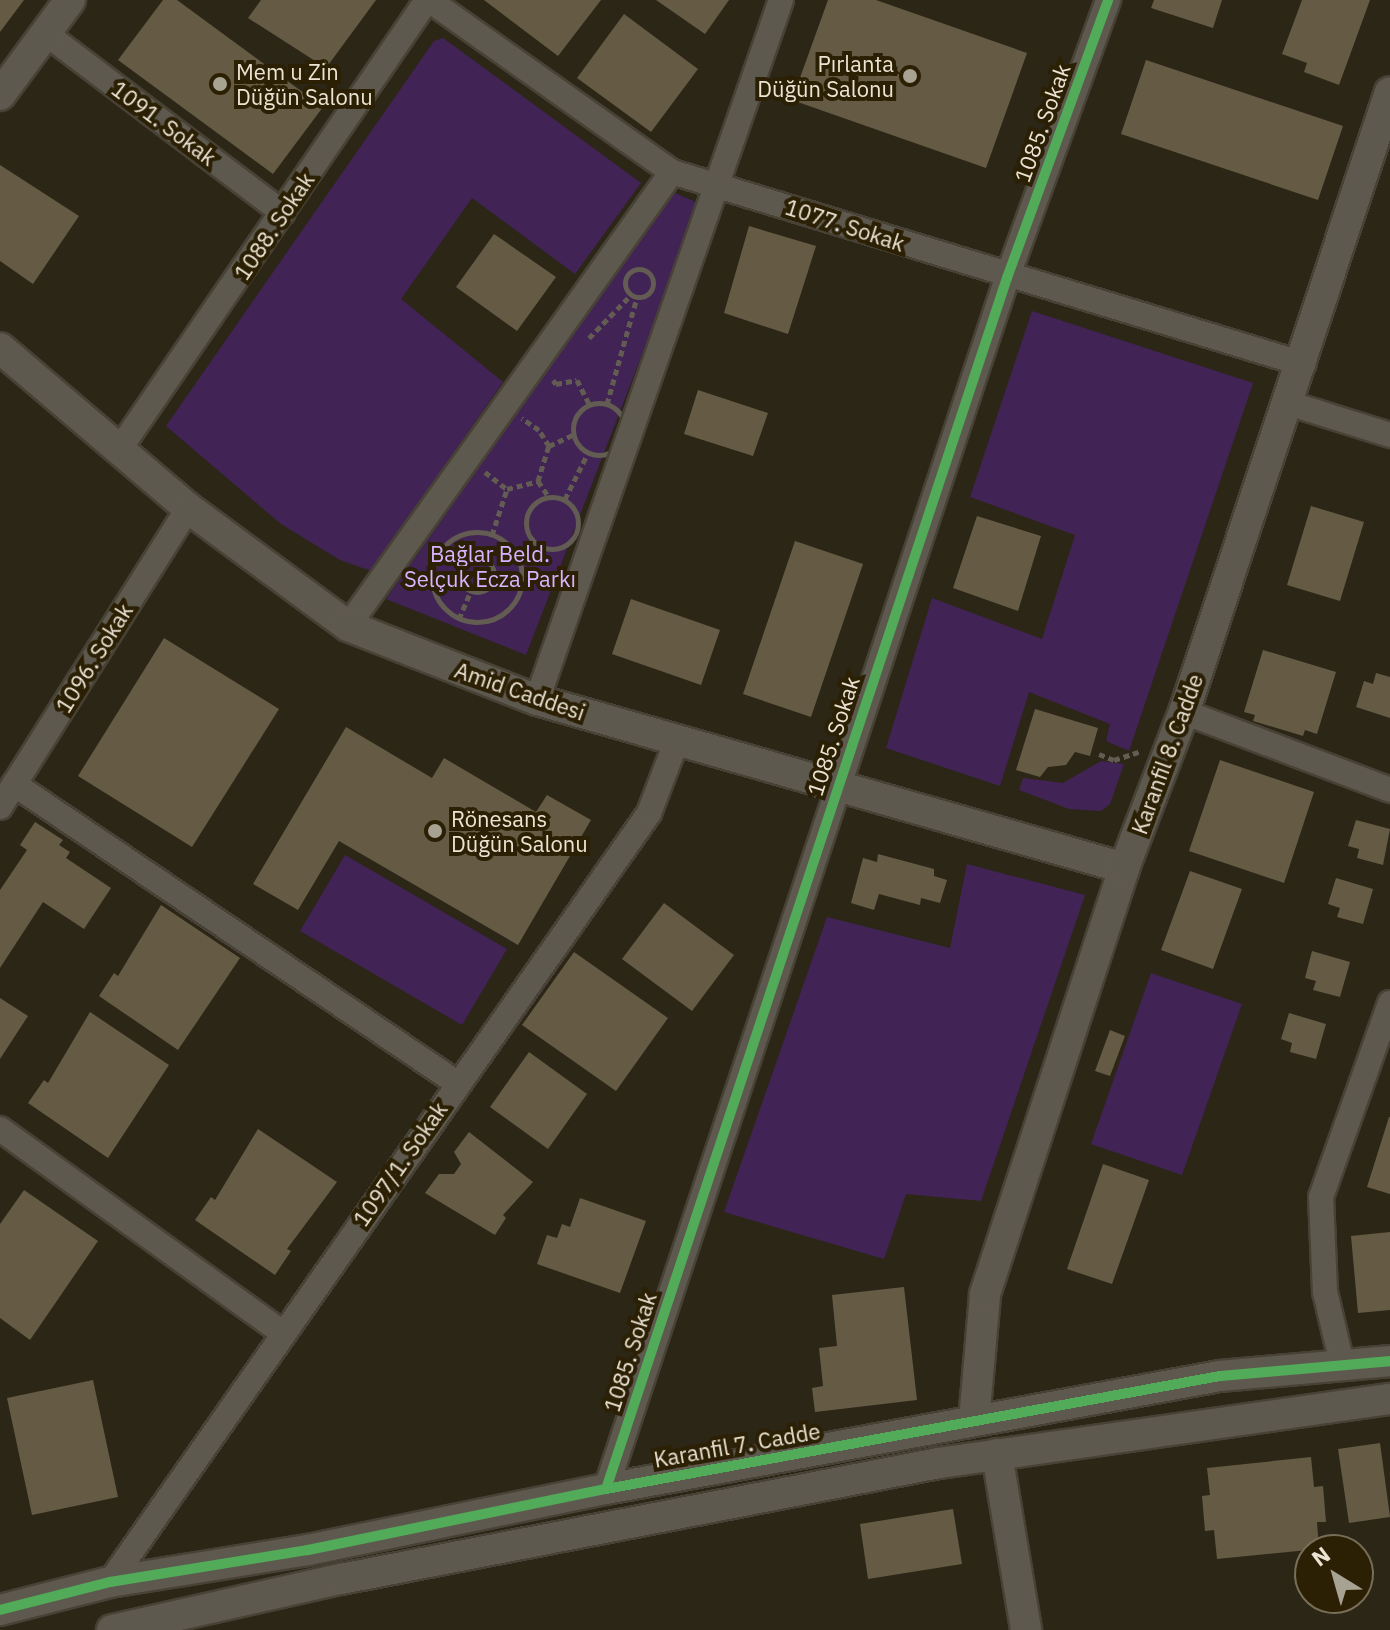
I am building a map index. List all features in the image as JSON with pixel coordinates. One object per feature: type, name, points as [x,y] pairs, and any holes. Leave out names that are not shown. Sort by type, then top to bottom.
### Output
[{"type":"street","points":[[0,95],[70,0]]},
{"type":"street","name":"1077. Sokak","points":[[428,0],[672,172],[721,184],[1007,278],[1303,364]]},
{"type":"street","name":"1088. Sokak","points":[[119,450],[428,0]]},
{"type":"street","points":[[537,700],[721,184],[781,0]]},
{"type":"street","name":"1085. Sokak","points":[[606,1489],[1007,278],[1108,0]]},
{"type":"street","name":"1091. Sokak","points":[[45,33],[283,213]]},
{"type":"street","name":"Karanfil 8. Cadde","points":[[974,1421],[985,1294],[1124,868],[1184,712],[1303,364],[1390,92]]},
{"type":"street","points":[[348,626],[672,172]]},
{"type":"street","name":"Amid Caddesi","points":[[0,348],[188,508],[348,626],[537,700],[838,783],[1124,868]]},
{"type":"street","points":[[1288,403],[1390,435]]},
{"type":"street","name":"1096. Sokak","points":[[0,807],[188,508]]},
{"type":"street","points":[[1184,712],[1390,790]]},
{"type":"street","name":"1097/1. Sokak","points":[[110,1582],[649,813],[677,740]]},
{"type":"street","points":[[14,784],[457,1083]]},
{"type":"street","points":[[1343,1368],[1325,1292],[1321,1197],[1390,1003]]},
{"type":"street","points":[[0,1129],[283,1333]]},
{"type":"street","name":"Karanfil 7. Cadde","points":[[0,1610],[110,1582],[308,1550],[606,1489],[1220,1376],[1343,1368],[1390,1361]]},
{"type":"street","points":[[112,1630],[160,1625],[341,1579],[997,1454],[1390,1399]]},
{"type":"street","points":[[997,1454],[1026,1630]]},
{"type":"path","points":[[589,338],[634,296],[645,296],[653,286],[646,271],[637,269],[627,277],[634,296],[607,404]]},
{"type":"path","points":[[544,370],[556,384],[577,380],[589,404]]},
{"type":"path","points":[[589,404],[607,404],[622,416],[622,443],[608,454],[588,453],[573,435],[574,419],[589,404]]},
{"type":"path","points":[[516,415],[539,430],[549,446]]},
{"type":"path","points":[[538,481],[549,446],[573,435]]},
{"type":"path","points":[[473,451],[488,478],[507,489],[538,481]]},
{"type":"path","points":[[565,499],[588,453]]},
{"type":"path","points":[[538,481],[548,496]]},
{"type":"path","points":[[492,535],[507,489]]},
{"type":"path","points":[[548,496],[565,499],[576,512],[578,529],[568,544],[552,549],[536,543],[526,529],[532,505],[548,496]]},
{"type":"path","points":[[492,535],[512,548],[519,561],[520,591],[514,604],[489,621],[459,619],[437,600],[432,586],[436,556],[458,536],[492,535]]},
{"type":"path","points":[[482,558],[491,565],[493,580],[487,589],[471,591],[462,584],[462,567],[470,559],[482,558]]},
{"type":"path","points":[[459,619],[471,591]]},
{"type":"path","points":[[1099,754],[1114,760],[1171,746]]},
{"type":"green space","points":[[443,38],[641,183],[575,274],[472,198],[401,299],[503,382],[371,571],[340,560],[281,524],[166,426],[434,41]]},
{"type":"green space","name":"Bağlar Beld. Selçuk Ecza Parkı","points":[[673,192],[700,204],[526,655],[386,599]]},
{"type":"green space","points":[[1032,311],[1253,383],[1129,751],[1106,741],[1110,724],[1029,692],[1000,786],[886,748],[932,598],[1042,639],[1075,535],[970,497]]},
{"type":"green space","points":[[1101,761],[1124,764],[1110,804],[1101,811],[1069,809],[1019,790],[1023,778],[1063,783]]},
{"type":"green space","points":[[345,855],[507,949],[462,1025],[300,931]]},
{"type":"green space","points":[[967,864],[1085,895],[981,1201],[906,1194],[884,1259],[724,1212],[827,917],[950,948]]},
{"type":"green space","points":[[1151,973],[1242,1004],[1182,1175],[1091,1144]]},
{"type":"building","points":[[0,0],[24,0],[0,32]]},
{"type":"building","name":"Mem u Zin Düğün Salonu","points":[[163,0],[177,0],[323,107],[273,174],[118,60]]},
{"type":"building","points":[[261,0],[376,0],[326,68],[248,18]]},
{"type":"building","points":[[484,0],[601,0],[558,56]]},
{"type":"building","points":[[656,0],[729,0],[705,34]]},
{"type":"building","name":"Pırlanta Düğün Salonu","points":[[828,0],[876,0],[1027,53],[986,168],[792,100]]},
{"type":"building","points":[[1154,0],[1222,0],[1213,28],[1151,8]]},
{"type":"building","points":[[1302,0],[1370,0],[1339,85],[1304,72],[1307,63],[1282,54]]},
{"type":"building","points":[[624,14],[698,69],[651,132],[577,78]]},
{"type":"building","points":[[1146,60],[1343,126],[1318,200],[1121,134]]},
{"type":"building","points":[[0,165],[79,216],[33,284],[0,261]]},
{"type":"building","points":[[749,226],[816,246],[788,334],[724,313]]},
{"type":"building","points":[[494,234],[556,277],[517,331],[456,287]]},
{"type":"building","points":[[698,390],[768,413],[753,456],[684,434]]},
{"type":"building","points":[[1311,506],[1364,522],[1340,601],[1287,585]]},
{"type":"building","points":[[977,516],[1041,536],[1018,611],[953,588]]},
{"type":"building","points":[[795,541],[863,564],[811,717],[743,694]]},
{"type":"building","points":[[631,599],[720,630],[701,685],[612,654]]},
{"type":"building","points":[[164,638],[279,709],[192,847],[78,776]]},
{"type":"building","points":[[1263,650],[1336,672],[1317,734],[1305,730],[1303,736],[1253,721],[1255,715],[1244,712]]},
{"type":"building","points":[[1376,673],[1390,677],[1390,718],[1356,707],[1364,681],[1373,684]]},
{"type":"building","points":[[1035,709],[1098,728],[1090,756],[1075,752],[1066,765],[1048,767],[1040,777],[1016,770]]},
{"type":"building","name":"Rönesans Düğün Salonu","points":[[346,727],[432,778],[444,758],[536,812],[547,795],[591,820],[518,945],[339,841],[298,910],[253,884]]},
{"type":"building","points":[[1220,760],[1314,792],[1284,883],[1189,851]]},
{"type":"building","points":[[1356,820],[1390,829],[1383,865],[1357,858],[1359,849],[1348,846]]},
{"type":"building","points":[[35,822],[63,840],[59,845],[70,852],[66,858],[111,888],[84,929],[43,902],[0,968],[0,890],[27,850],[20,845]]},
{"type":"building","points":[[878,854],[934,869],[934,876],[947,880],[940,903],[921,898],[920,905],[879,894],[874,910],[851,903],[863,858],[877,862]]},
{"type":"building","points":[[1190,871],[1242,889],[1213,969],[1161,950]]},
{"type":"building","points":[[1336,878],[1373,889],[1363,924],[1337,917],[1340,908],[1328,904]]},
{"type":"building","points":[[664,903],[734,955],[692,1011],[622,959]]},
{"type":"building","points":[[161,905],[240,958],[178,1050],[99,996],[114,973],[118,976]]},
{"type":"building","points":[[1312,951],[1350,962],[1340,997],[1313,990],[1316,981],[1305,978]]},
{"type":"building","points":[[574,952],[668,1018],[616,1091],[522,1025]]},
{"type":"building","points":[[0,998],[28,1016],[0,1059]]},
{"type":"building","points":[[90,1012],[169,1065],[108,1158],[28,1103],[44,1080],[48,1083]]},
{"type":"building","points":[[1289,1013],[1326,1024],[1316,1059],[1290,1052],[1292,1043],[1281,1039]]},
{"type":"building","points":[[1110,1030],[1125,1036],[1110,1076],[1095,1071]]},
{"type":"building","points":[[529,1052],[587,1094],[548,1149],[490,1107]]},
{"type":"building","points":[[1390,1117],[1390,1194],[1367,1187]]},
{"type":"building","points":[[258,1129],[337,1182],[287,1249],[291,1251],[275,1275],[195,1220],[211,1197],[215,1200]]},
{"type":"building","points":[[469,1132],[533,1182],[503,1215],[506,1218],[495,1235],[425,1193],[439,1174],[454,1174],[461,1164],[454,1152]]},
{"type":"building","points":[[1103,1164],[1149,1180],[1112,1284],[1067,1269]]},
{"type":"building","points":[[24,1190],[98,1241],[30,1340],[0,1318],[0,1224]]},
{"type":"building","points":[[580,1198],[646,1221],[620,1293],[537,1264],[547,1235],[557,1238],[562,1224],[570,1227]]},
{"type":"building","points":[[1390,1232],[1390,1310],[1358,1313],[1351,1236]]},
{"type":"building","points":[[904,1287],[917,1400],[815,1412],[812,1388],[823,1386],[819,1348],[837,1346],[832,1295]]},
{"type":"building","points":[[93,1380],[118,1497],[32,1515],[7,1398]]},
{"type":"building","points":[[1380,1443],[1390,1517],[1349,1523],[1338,1449]]},
{"type":"building","points":[[1311,1457],[1314,1487],[1323,1486],[1326,1522],[1317,1522],[1318,1534],[1294,1534],[1294,1551],[1217,1559],[1214,1530],[1205,1531],[1202,1496],[1210,1495],[1207,1468]]},
{"type":"building","points":[[953,1509],[962,1564],[868,1579],[860,1524]]},
{"type":"cycle path","points":[[606,1489],[1007,278],[1108,0]]},
{"type":"cycle path","points":[[0,1610],[110,1582],[308,1550],[606,1489],[1220,1376],[1390,1361]]},
{"type":"place","name":"Pırlanta Düğün Salonu","points":[[910,76]]},
{"type":"place","name":"Mem u Zin Düğün Salonu","points":[[220,84]]},
{"type":"place","name":"Rönesans Düğün Salonu","points":[[435,831]]}]
